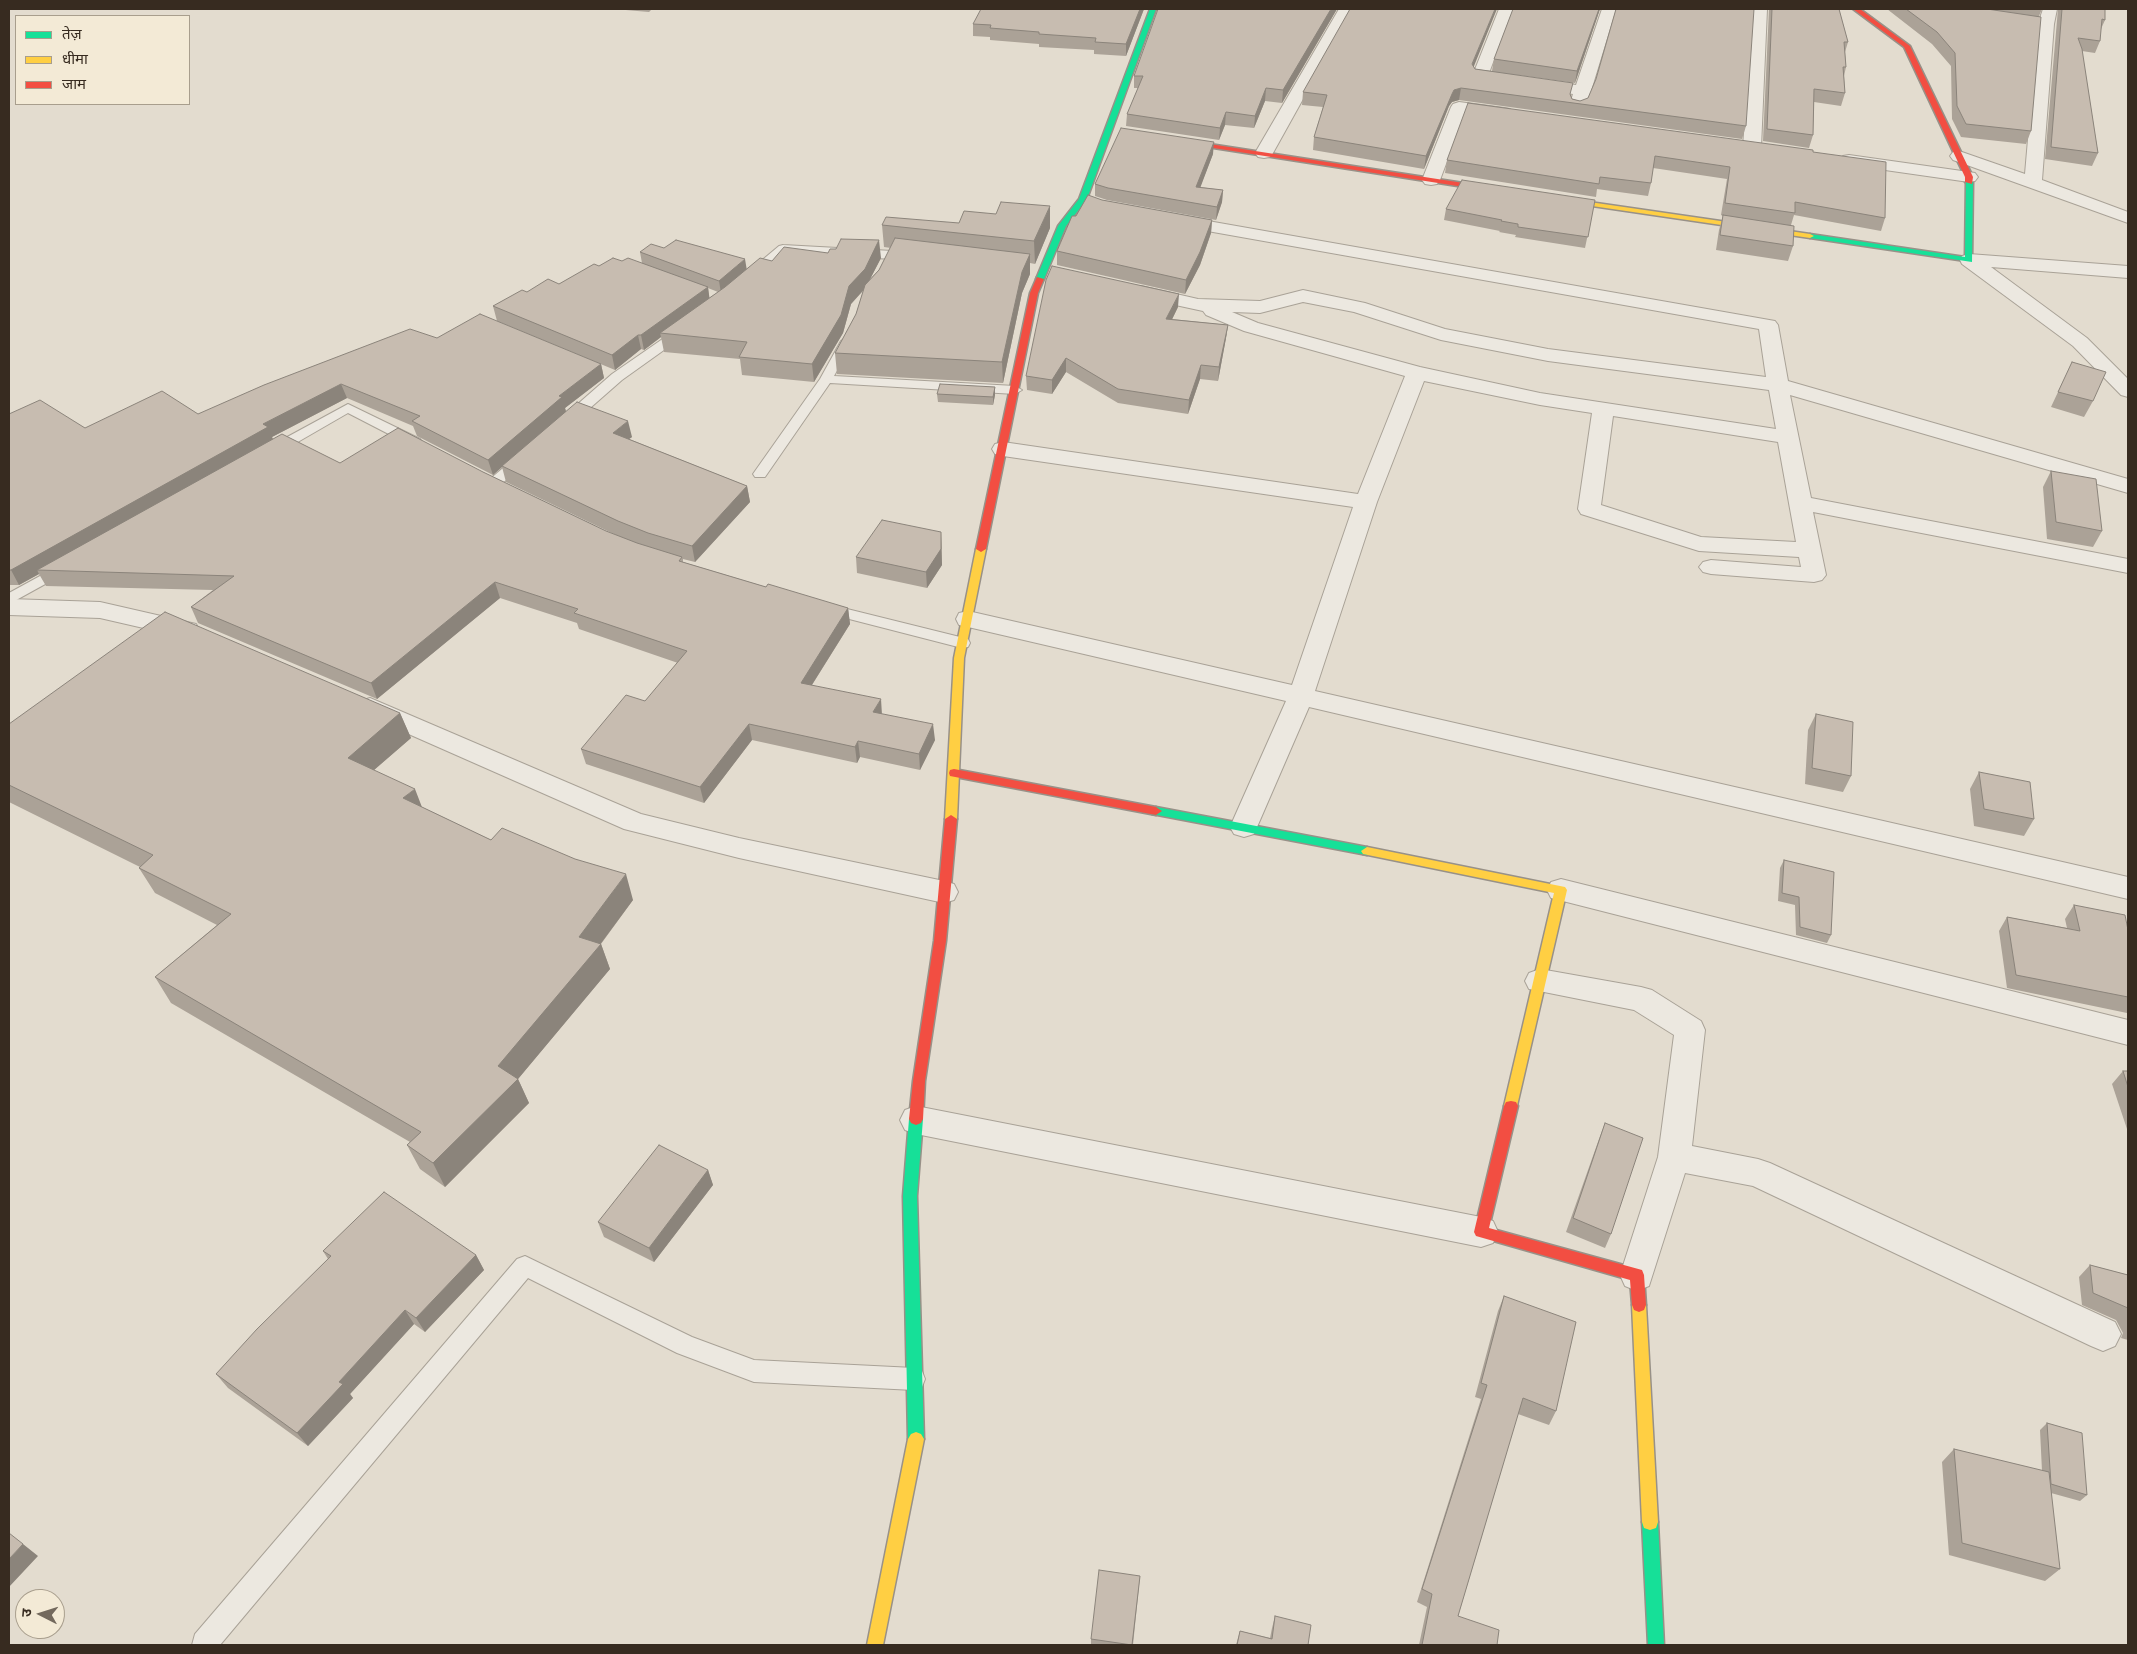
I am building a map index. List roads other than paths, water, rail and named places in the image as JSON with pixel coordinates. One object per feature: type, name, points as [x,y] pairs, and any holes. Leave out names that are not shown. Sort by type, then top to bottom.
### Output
[{"type":"street","points":[[875,1645],[916,1439],[910,1196],[919,1082],[940,941],[954,773],[959,658],[1034,292],[1047,271],[1062,226],[1083,199],[1114,132],[1153,9]]},
{"type":"street","points":[[1264,153],[1346,9]]},
{"type":"street","points":[[1506,9],[1480,77],[1583,91]]},
{"type":"street","points":[[1581,124],[1571,122],[1610,9]]},
{"type":"street","points":[[1752,147],[1760,9]]},
{"type":"street","points":[[1856,9],[1907,46],[1969,177],[1969,260]]},
{"type":"street","points":[[2027,21],[2048,16],[2033,183]]},
{"type":"street","points":[[1431,180],[1459,107],[1524,116]]},
{"type":"street","points":[[1167,140],[1264,153],[1509,192]]},
{"type":"street","points":[[1733,144],[1772,150]]},
{"type":"street","points":[[1959,156],[2128,218]]},
{"type":"street","points":[[1831,158],[1969,177]]},
{"type":"street","points":[[1548,198],[1969,260],[2128,272]]},
{"type":"street","points":[[1083,199],[1102,207]]},
{"type":"street","points":[[1153,216],[1222,230],[1768,325],[1814,575],[1711,567]]},
{"type":"street","points":[[1969,260],[2080,342],[2128,391]]},
{"type":"street","points":[[1121,287],[1198,304],[1260,307],[1303,296],[1358,307],[1442,334],[1548,355],[1778,385],[2128,486]]},
{"type":"street","points":[[1198,304],[1251,327],[1416,373],[1540,400],[1788,437]]},
{"type":"street","points":[[1244,827],[1301,696],[1366,502],[1416,373]]},
{"type":"street","points":[[1603,409],[1589,509],[1699,544],[1810,550]]},
{"type":"street","points":[[1003,449],[1366,502]]},
{"type":"street","points":[[1800,503],[2128,566]]},
{"type":"street","points":[[9,607],[100,610],[183,628],[209,639]]},
{"type":"street","points":[[965,631],[1301,696],[2127,891]]},
{"type":"street","points":[[350,699],[634,822],[739,848],[944,892]]},
{"type":"street","points":[[954,773],[1244,827],[1561,890],[2128,1033]]},
{"type":"street","points":[[1481,1232],[1561,890]]},
{"type":"street","points":[[1540,981],[1641,999],[1690,1030],[1674,1157],[1637,1275],[1656,1645]]},
{"type":"street","points":[[916,1120],[1481,1232],[1637,1275]]},
{"type":"street","points":[[1674,1157],[1758,1173],[2103,1334]]},
{"type":"lane","points":[[746,281],[783,248],[920,256]]},
{"type":"lane","points":[[885,268],[892,254]]},
{"type":"lane","points":[[560,427],[617,377],[688,326]]},
{"type":"lane","points":[[760,474],[826,379],[853,327]]},
{"type":"lane","points":[[600,370],[617,377]]},
{"type":"lane","points":[[826,379],[1015,390]]},
{"type":"lane","points":[[261,457],[348,408],[425,448]]},
{"type":"lane","points":[[494,483],[531,452]]},
{"type":"lane","points":[[477,474],[512,492]]},
{"type":"lane","points":[[9,599],[78,560]]},
{"type":"lane","points":[[815,605],[965,631]]},
{"type":"lane","points":[[207,1645],[204,1643],[525,1266],[685,1345],[754,1371],[914,1379]]}]
